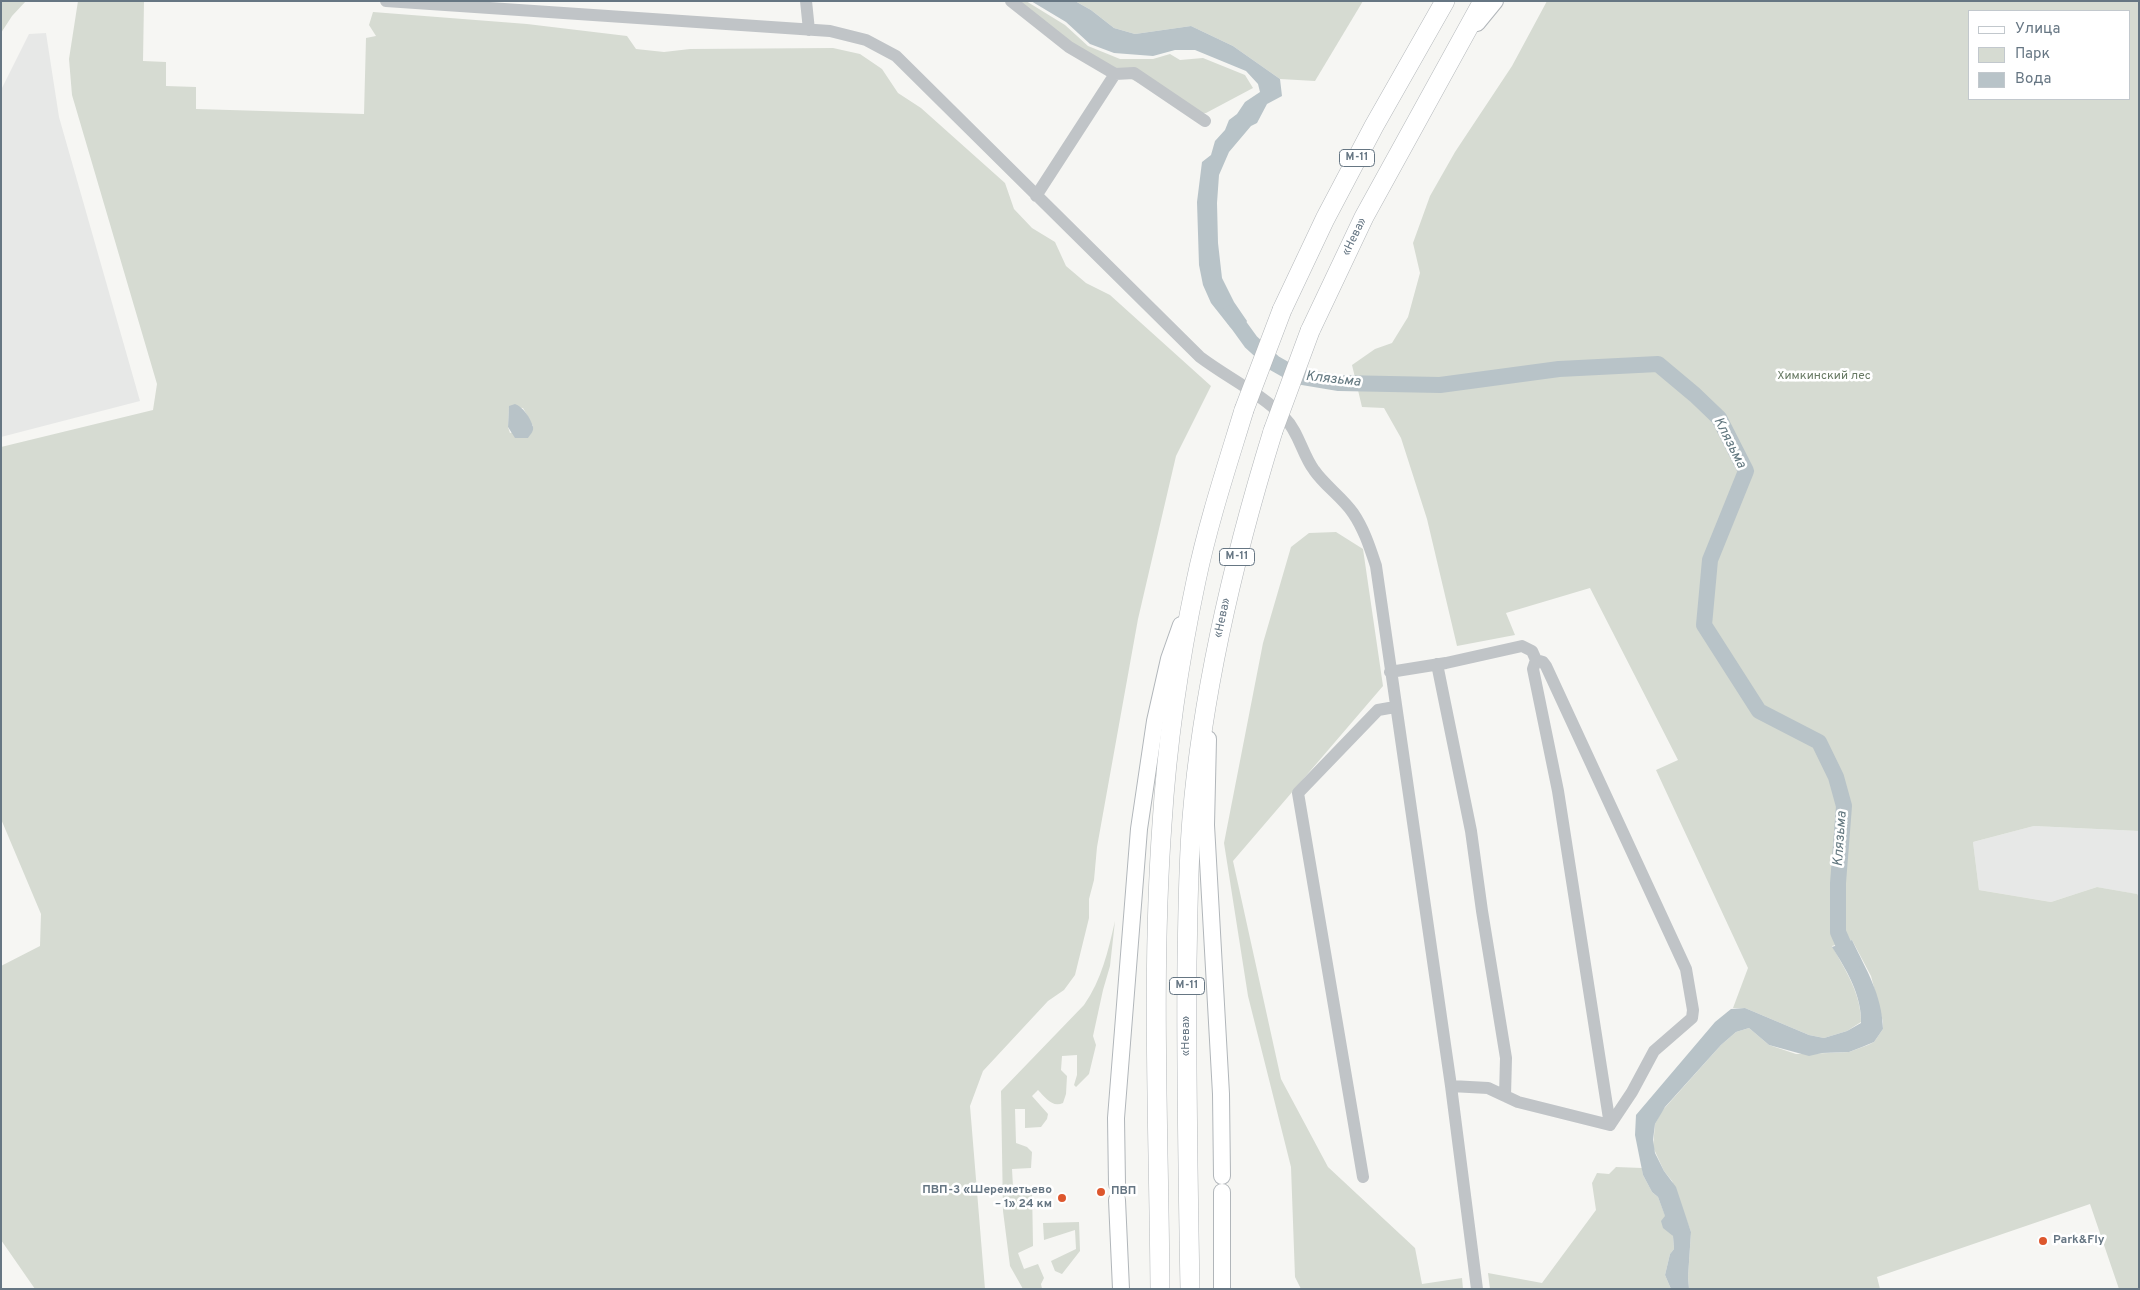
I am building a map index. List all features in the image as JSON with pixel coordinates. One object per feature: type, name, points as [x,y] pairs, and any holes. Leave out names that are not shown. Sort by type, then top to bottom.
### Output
[{"type":"highway","name":"«Нева»","points":[[1190,1289],[1186,1023],[1192,820],[1209,685],[1247,517],[1273,431],[1310,331],[1364,217],[1483,1]]},
{"type":"highway","name":"М-11","points":[[1160,1289],[1158,994],[1162,824],[1174,710],[1196,580],[1223,476],[1244,410],[1282,310],[1360,152],[1443,4]]},
{"type":"main road","points":[[1459,44],[1495,1]]},
{"type":"main road","name":"М-11","points":[[1121,1289],[1116,1118],[1139,829],[1155,721],[1169,659],[1196,580]]},
{"type":"main road","name":"М-11","points":[[1209,685],[1206,825],[1221,1094],[1224,1268],[1222,1289]]},
{"type":"street","points":[[386,1],[830,31],[866,40],[896,56],[1200,357],[1224,374],[1248,387],[1285,417],[1296,432],[1315,471],[1352,512],[1366,538],[1376,566],[1451,1086],[1477,1289]]},
{"type":"street","points":[[806,1],[809,30]]},
{"type":"street","points":[[1011,1],[1069,47],[1114,74],[1134,73],[1205,122]]},
{"type":"street","points":[[1036,196],[1114,74]]},
{"type":"street","points":[[1390,672],[1522,646],[1532,650],[1536,660],[1533,669],[1558,791],[1610,1125]]},
{"type":"street","points":[[1536,660],[1543,662],[1546,666],[1686,969],[1693,1010],[1692,1018],[1654,1050],[1632,1092],[1610,1125]]},
{"type":"street","points":[[1437,664],[1471,831],[1506,1058],[1505,1096]]},
{"type":"street","points":[[1363,1178],[1298,793],[1378,710],[1395,707]]},
{"type":"street","points":[[1451,1086],[1488,1088],[1518,1102],[1610,1125]]},
{"type":"shaded area","points":[[46,33],[59,117],[140,401],[1,437],[1,90],[29,34]]},
{"type":"shaded area","points":[[2034,826],[2139,831],[2139,897],[2136,894],[2097,887],[2051,902],[1979,890],[1973,842]]},
{"type":"green space","points":[[1,1],[26,1],[12,16],[1,33]]},
{"type":"green space","points":[[78,1],[144,1],[143,61],[166,62],[166,86],[196,87],[196,109],[364,114],[366,38],[376,36],[369,25],[373,12],[527,24],[627,36],[636,49],[664,52],[690,49],[833,48],[860,54],[882,69],[898,93],[921,108],[1005,183],[1014,209],[1032,228],[1055,242],[1066,266],[1086,283],[1110,295],[1211,386],[1176,456],[1138,619],[1097,847],[1094,880],[1089,899],[1089,918],[1075,975],[1064,990],[1048,1001],[983,1071],[970,1106],[985,1289],[35,1289],[1,1240],[1,966],[40,946],[41,914],[1,819],[1,447],[153,410],[157,384],[72,95],[69,59]],"holes":[[[509,407],[523,408],[533,426],[510,433],[508,427]]]},
{"type":"green space","points":[[1016,1],[1026,1],[1065,25],[1088,46],[1120,59],[1153,59],[1170,54],[1180,60],[1203,58],[1245,75],[1253,88],[1206,113],[1198,114],[1116,71],[1056,35]]},
{"type":"green space","points":[[1075,1],[1363,1],[1315,81],[1280,79],[1233,46],[1191,26],[1135,34],[1114,28],[1091,10]]},
{"type":"green space","name":"Химкинский лес","points":[[1547,1],[2139,1],[2139,831],[2034,826],[1973,842],[1979,890],[2051,902],[2097,887],[2137,894],[2139,897],[2139,1289],[2119,1289],[2090,1204],[1877,1277],[1880,1289],[1689,1289],[1691,1232],[1672,1181],[1664,1171],[1653,1147],[1655,1124],[1661,1112],[1721,1045],[1736,1032],[1749,1028],[1769,1045],[1796,1054],[1849,1052],[1874,1042],[1883,1029],[1883,1022],[1871,976],[1852,940],[1832,946],[1856,992],[1860,1012],[1861,1022],[1847,1031],[1824,1038],[1809,1035],[1745,1008],[1733,1008],[1748,968],[1656,770],[1678,760],[1590,588],[1506,613],[1515,635],[1457,646],[1427,519],[1401,438],[1384,408],[1362,407],[1352,365],[1375,349],[1392,343],[1408,317],[1420,273],[1413,243],[1430,196],[1455,152],[1512,66]]},
{"type":"green space","points":[[1336,532],[1363,549],[1383,686],[1233,861],[1281,1079],[1328,1167],[1415,1248],[1422,1284],[1462,1278],[1463,1289],[1301,1289],[1295,1277],[1291,1167],[1248,996],[1224,843],[1263,643],[1291,547],[1309,533]]},
{"type":"green space","points":[[1115,921],[1110,966],[1093,1036],[1096,1045],[1089,1074],[1076,1087],[1074,1085],[1077,1075],[1077,1055],[1062,1056],[1061,1070],[1067,1076],[1066,1094],[1063,1103],[1052,1103],[1038,1090],[1032,1096],[1048,1114],[1041,1127],[1025,1128],[1025,1109],[1015,1109],[1016,1143],[1027,1147],[1032,1152],[1031,1168],[1012,1169],[1013,1187],[1032,1187],[1033,1246],[1018,1253],[1024,1269],[1038,1264],[1044,1278],[1041,1284],[1042,1289],[1023,1289],[1010,1266],[1003,1211],[1001,1091],[1084,1005],[1100,975]]},
{"type":"green space","points":[[1616,1167],[1642,1168],[1643,1175],[1652,1192],[1658,1197],[1673,1236],[1674,1249],[1670,1254],[1665,1275],[1671,1289],[1490,1289],[1488,1273],[1542,1283],[1596,1210],[1592,1183],[1597,1173],[1609,1174]]},
{"type":"green space","points":[[1079,1222],[1080,1251],[1062,1274],[1055,1271],[1051,1261],[1076,1249],[1075,1230],[1044,1240],[1043,1223]]},
{"type":"water","points":[[1031,1],[1075,1],[1091,10],[1114,28],[1135,34],[1191,26],[1233,46],[1280,79],[1282,96],[1267,104],[1257,123],[1251,126],[1229,152],[1219,175],[1217,203],[1218,243],[1222,278],[1234,302],[1247,321],[1239,335],[1230,327],[1211,303],[1203,285],[1199,265],[1197,202],[1202,162],[1211,155],[1215,141],[1225,130],[1229,120],[1237,114],[1245,102],[1260,92],[1258,84],[1246,71],[1195,50],[1175,50],[1153,56],[1114,53],[1090,44],[1066,22]]},
{"type":"water","points":[[515,404],[523,410],[532,424],[533,430],[528,438],[515,438],[508,427],[509,406]]},
{"type":"water","points":[[1852,940],[1880,1005],[1883,1029],[1874,1042],[1849,1052],[1822,1053],[1809,1056],[1769,1045],[1749,1028],[1736,1032],[1721,1045],[1665,1107],[1655,1124],[1653,1140],[1655,1153],[1664,1171],[1676,1187],[1691,1232],[1689,1289],[1671,1289],[1665,1275],[1670,1254],[1674,1249],[1673,1236],[1663,1228],[1661,1221],[1665,1216],[1658,1197],[1652,1192],[1643,1175],[1635,1135],[1636,1115],[1715,1022],[1731,1009],[1745,1008],[1809,1035],[1824,1038],[1847,1031],[1861,1023],[1861,1013],[1856,992],[1848,973],[1832,947]]},
{"type":"waterway","name":"Клязьма","points":[[1230,313],[1251,342],[1274,363],[1297,376],[1339,383],[1440,385],[1559,369],[1658,364],[1719,418],[1746,471],[1710,560],[1704,625],[1759,711],[1819,742],[1836,777],[1844,806],[1838,883],[1838,932],[1852,964]]},
{"type":"place","name":"ПВП","points":[[1101,1192]]},
{"type":"place","name":"ПВП-3 «Шереметьево – 1» 24 км","points":[[1062,1198]]},
{"type":"place","name":"Park&Fly","points":[[2043,1241]]}]
